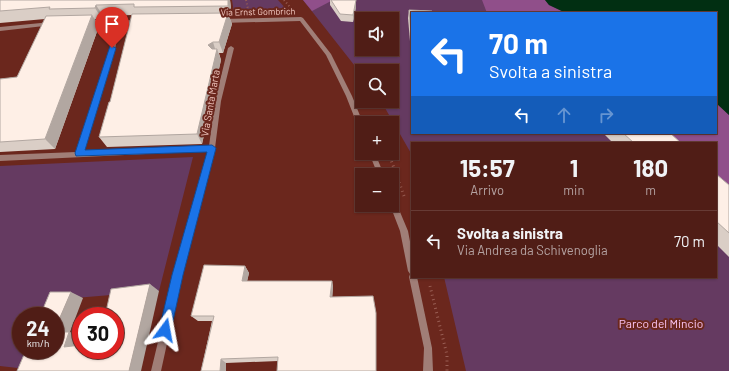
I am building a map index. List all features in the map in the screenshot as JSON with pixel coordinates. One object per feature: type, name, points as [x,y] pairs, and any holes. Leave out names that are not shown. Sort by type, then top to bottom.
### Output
[{"type":"street","name":"Via Ernst Gombrich","points":[[214,20],[301,19],[328,54],[357,116]]},
{"type":"street","points":[[79,153],[109,61],[119,22]]},
{"type":"street","points":[[83,23],[148,22]]},
{"type":"street","points":[[0,29],[54,24]]},
{"type":"street","name":"Via Santa Marta","points":[[156,371],[178,275],[212,148],[218,101],[227,53]]},
{"type":"street","points":[[210,102],[218,101]]},
{"type":"street","points":[[0,158],[79,153],[212,148]]},
{"type":"street","points":[[396,212],[404,231],[411,266]]},
{"type":"street","points":[[413,278],[428,348],[428,371]]},
{"type":"path","points":[[391,160],[404,197]]},
{"type":"path","points":[[430,284],[447,355],[447,371]]},
{"type":"green space","points":[[232,0],[278,0],[287,10],[234,13]]},
{"type":"green space","name":"Parco del Mincio","points":[[303,0],[729,0],[729,371],[466,371],[444,278],[717,278],[717,142],[411,142],[411,153],[399,132],[399,116],[390,116],[385,108],[399,108],[399,64],[355,64],[355,66]]},
{"type":"green space","points":[[193,157],[159,291],[63,299],[59,307],[12,307],[12,359],[39,359],[35,370],[0,366],[0,166]]},
{"type":"shaded area","points":[[303,0],[333,0],[312,11]]},
{"type":"shaded area","points":[[482,0],[545,0],[549,5],[564,12],[487,12]]},
{"type":"shaded area","points":[[545,0],[729,0],[729,115],[717,104],[717,12],[564,12],[549,5]]},
{"type":"shaded area","points":[[717,104],[729,115],[729,204],[717,193],[717,142],[659,142],[650,134],[717,134]]},
{"type":"building","points":[[0,0],[228,0],[228,6],[134,7],[134,4],[96,5],[95,8],[49,9],[50,7],[0,11]]},
{"type":"building","points":[[331,0],[356,0],[353,15],[340,14]]},
{"type":"building","points":[[409,10],[432,11],[411,12],[411,33]]},
{"type":"building","points":[[228,13],[219,42],[213,42],[208,45],[212,49],[217,49],[197,134],[99,137],[110,102],[132,14]]},
{"type":"building","points":[[92,15],[45,139],[0,142],[0,79],[17,77],[46,16]]},
{"type":"building","points":[[624,134],[671,134],[680,142],[633,142]]},
{"type":"building","points":[[717,175],[729,185],[729,233],[717,222]]},
{"type":"building","points":[[204,265],[245,266],[242,281],[332,281],[330,297],[373,296],[376,313],[376,371],[277,371],[278,357],[221,359],[220,371],[201,371],[214,316],[191,316]]},
{"type":"building","points":[[150,284],[129,371],[17,371],[22,359],[64,359],[64,347],[72,346],[72,359],[124,359],[124,307],[107,307],[111,289]]},
{"type":"building","points":[[50,292],[71,292],[64,308],[44,307]]},
{"type":"building","points":[[64,332],[69,332],[64,347]]},
{"type":"route","points":[[112,48],[96,103],[79,153],[212,148],[165,330]]}]
